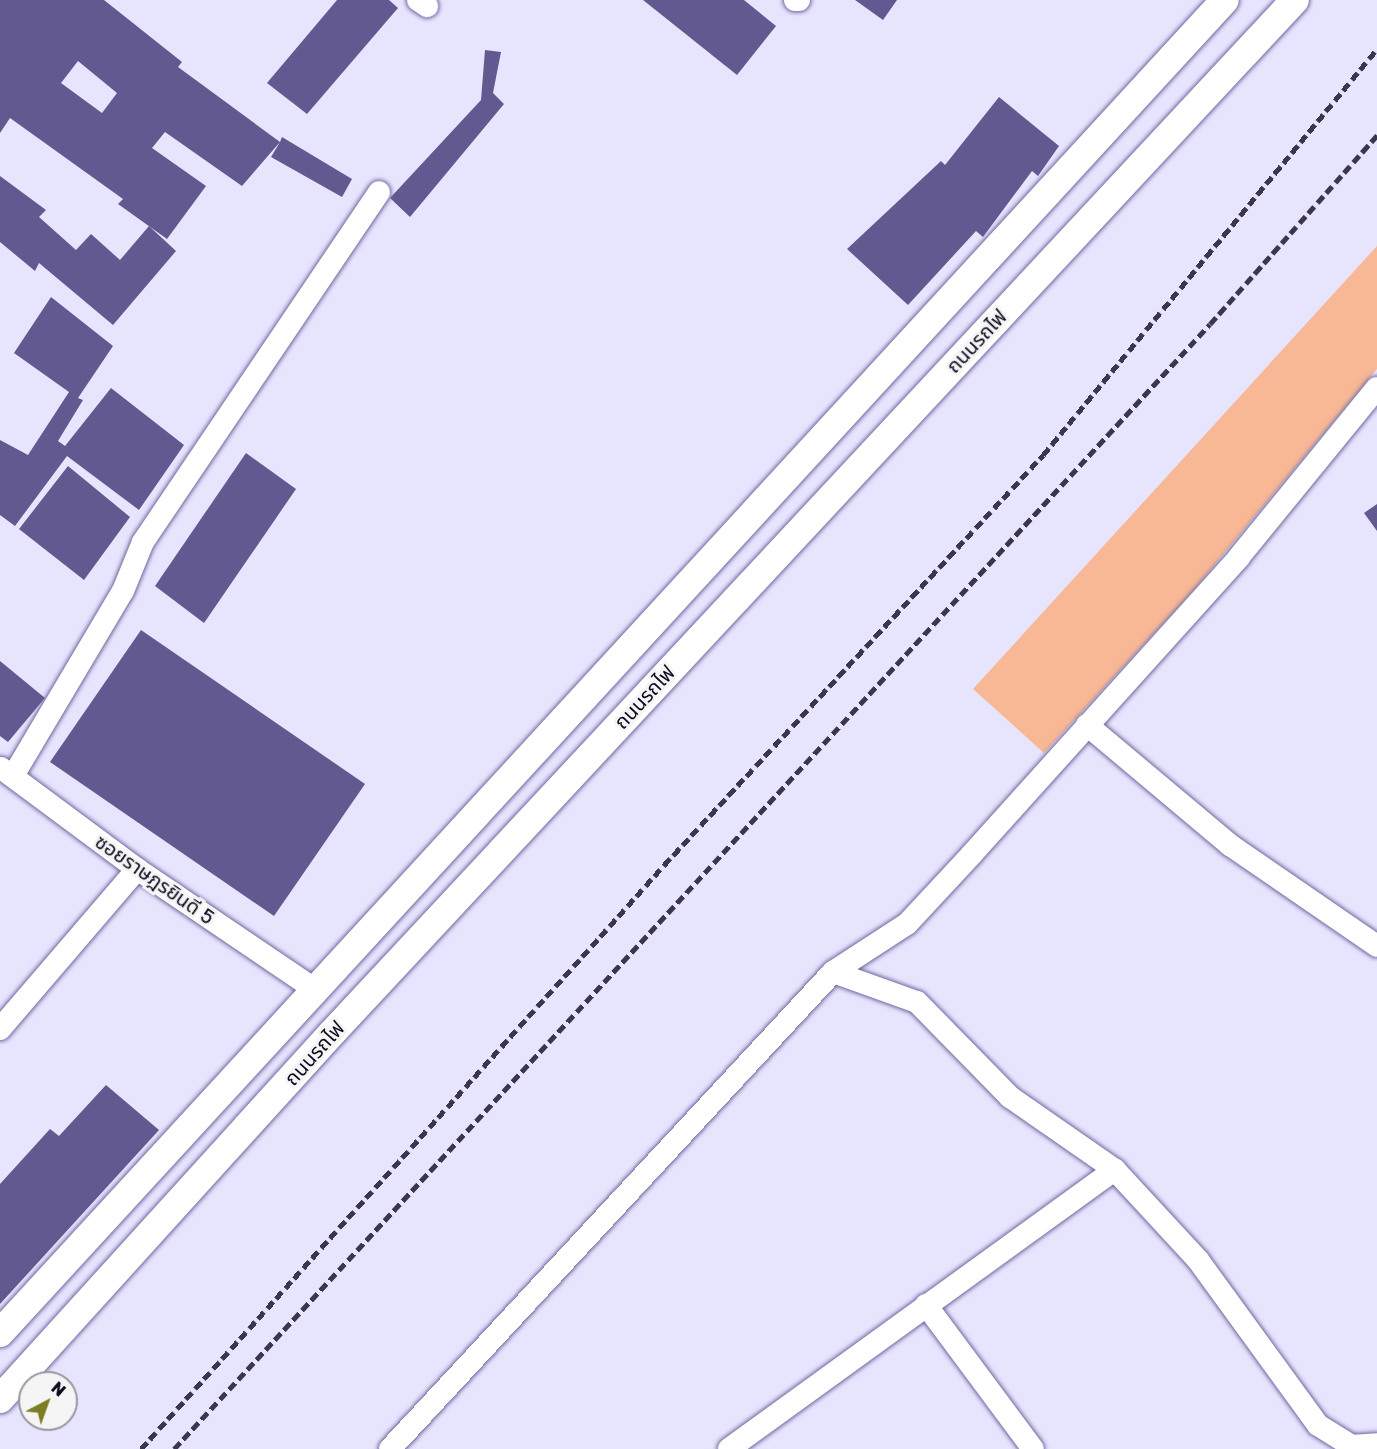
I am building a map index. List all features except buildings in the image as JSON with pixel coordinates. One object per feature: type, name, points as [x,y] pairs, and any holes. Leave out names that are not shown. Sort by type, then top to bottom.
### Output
[{"type":"street","points":[[0,1333],[313,988],[1225,0]]},
{"type":"street","name":"ถนนรถไฟ","points":[[0,1399],[130,1260],[332,1032],[1295,0]]},
{"type":"street","points":[[6,771],[123,591],[143,542],[379,192]]},
{"type":"street","points":[[390,1449],[833,972],[907,924],[1239,557],[1377,388]]},
{"type":"street","points":[[1087,725],[1230,845],[1377,946]]},
{"type":"street","name":"ซอยราษฎรยินดี 5","points":[[6,771],[138,869],[313,988]]},
{"type":"street","points":[[0,1029],[138,869]]},
{"type":"street","points":[[833,972],[917,1002],[1010,1097],[1115,1170],[1198,1260],[1318,1425],[1351,1446],[1377,1444]]},
{"type":"street","points":[[729,1449],[1115,1170]]},
{"type":"street","points":[[97,1228],[130,1260]]},
{"type":"street","points":[[926,1305],[1034,1449]]},
{"type":"shaded area","points":[[1377,246],[1377,369],[1192,592],[1044,753],[973,689]]},
{"type":"railway","points":[[141,1449],[664,865],[1043,455],[1377,49]]},
{"type":"railway","points":[[174,1449],[1210,324],[1377,135]]}]
